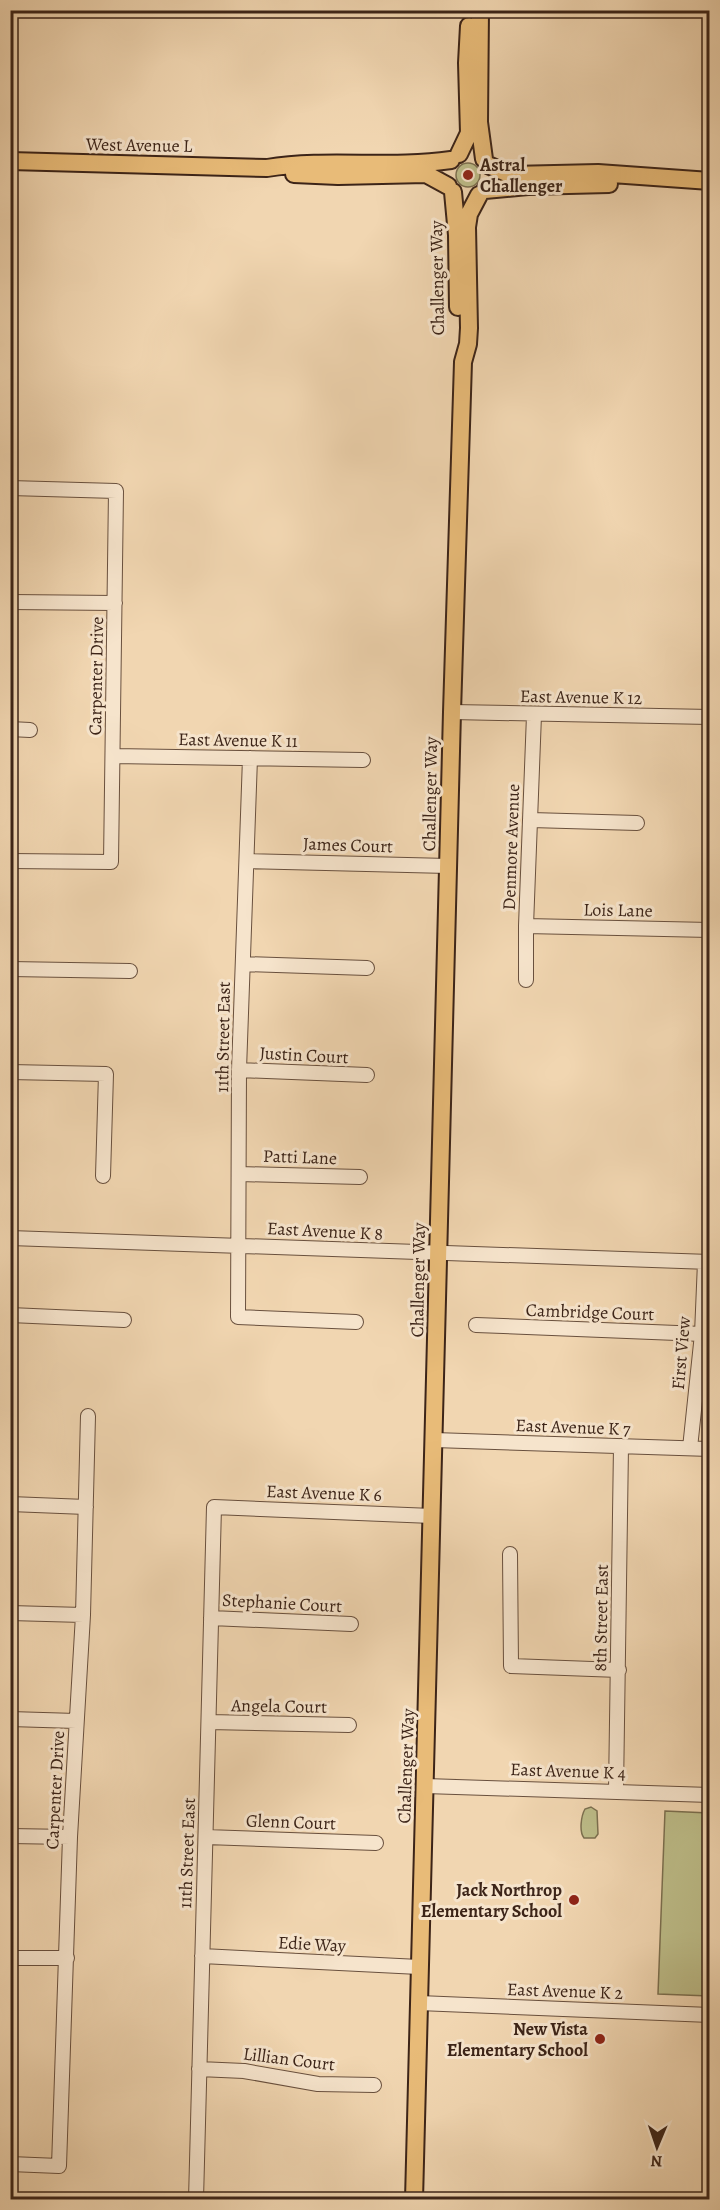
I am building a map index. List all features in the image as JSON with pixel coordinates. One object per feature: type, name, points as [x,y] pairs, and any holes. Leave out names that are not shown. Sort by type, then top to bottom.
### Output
[{"type":"main road","points":[[470,10],[467,63],[470,123],[468,136],[445,173],[450,189],[465,198],[528,186],[645,185],[678,180]]},
{"type":"main road","points":[[480,10],[479,122],[490,178],[482,193]]},
{"type":"main road","points":[[455,157],[472,153],[511,175],[597,173],[710,181]]},
{"type":"main road","name":"West Avenue L","points":[[267,168],[296,163],[407,164],[455,157]]},
{"type":"main road","name":"West Avenue L","points":[[10,161],[267,168],[296,174],[338,176],[426,174],[450,189]]},
{"type":"main road","name":"Challenger Way","points":[[450,189],[457,235],[458,345],[463,362]]},
{"type":"main road","name":"Challenger Way","points":[[414,2199],[463,362],[469,328],[468,217],[482,193]]},
{"type":"street","name":"Carpenter Drive","points":[[10,488],[116,491],[111,862],[10,861]]},
{"type":"street","points":[[10,602],[115,603]]},
{"type":"street","name":"East Avenue K 12","points":[[452,712],[710,717]]},
{"type":"street","name":"Denmore Avenue","points":[[526,980],[534,715]]},
{"type":"street","points":[[10,729],[30,730]]},
{"type":"street","name":"East Avenue K 11","points":[[113,756],[363,760]]},
{"type":"street","name":"11th Street East","points":[[250,758],[239,1070],[238,1317],[356,1322]]},
{"type":"street","points":[[531,820],[637,823]]},
{"type":"street","name":"James Court","points":[[247,861],[448,866]]},
{"type":"street","name":"Lois Lane","points":[[526,926],[710,930]]},
{"type":"street","points":[[243,964],[367,968]]},
{"type":"street","points":[[10,969],[130,971]]},
{"type":"street","name":"Justin Court","points":[[239,1070],[368,1076]]},
{"type":"street","points":[[10,1072],[106,1074],[103,1176]]},
{"type":"street","name":"Patti Lane","points":[[240,1174],[360,1177]]},
{"type":"street","name":"East Avenue K 8","points":[[10,1238],[707,1262]]},
{"type":"street","name":"First View","points":[[690,1448],[707,1262]]},
{"type":"street","points":[[10,1315],[124,1320]]},
{"type":"street","name":"Cambridge Court","points":[[476,1325],[702,1334]]},
{"type":"street","name":"Carpenter Drive","points":[[10,2164],[59,2166],[70,1837],[83,1615],[88,1416]]},
{"type":"street","name":"East Avenue K 7","points":[[435,1440],[710,1449]]},
{"type":"street","name":"8th Street East","points":[[616,1791],[621,1446]]},
{"type":"street","points":[[10,1504],[86,1507]]},
{"type":"street","name":"11th Street East","points":[[196,2199],[214,1507]]},
{"type":"street","name":"East Avenue K 6","points":[[214,1507],[432,1516]]},
{"type":"street","points":[[510,1554],[511,1666],[619,1670]]},
{"type":"street","points":[[10,1613],[83,1615]]},
{"type":"street","name":"Stephanie Court","points":[[211,1618],[351,1624]]},
{"type":"street","points":[[10,1719],[76,1721]]},
{"type":"street","name":"Angela Court","points":[[209,1722],[349,1725]]},
{"type":"street","name":"East Avenue K 4","points":[[425,1786],[710,1795]]},
{"type":"street","points":[[10,1836],[70,1837]]},
{"type":"street","name":"Glenn Court","points":[[206,1837],[376,1843]]},
{"type":"street","name":"Edie Way","points":[[202,1956],[420,1967]]},
{"type":"street","points":[[10,1958],[67,1958]]},
{"type":"street","name":"East Avenue K 2","points":[[419,2003],[710,2015]]},
{"type":"street","name":"Lillian Court","points":[[199,2069],[244,2071],[318,2084],[374,2085]]},
{"type":"green space","points":[[468,163],[476,167],[480,175],[476,183],[468,187],[460,183],[456,175],[460,167]]},
{"type":"green space","points":[[591,1807],[597,1811],[598,1834],[595,1838],[584,1838],[581,1828],[582,1816],[585,1809]]},
{"type":"green space","points":[[665,1811],[709,1813],[709,1996],[658,1994]]},
{"type":"place","name":"Astral Challenger","points":[[468,175]]},
{"type":"place","name":"Jack Northrop Elementary School","points":[[574,1900]]},
{"type":"place","name":"New Vista Elementary School","points":[[600,2039]]}]
